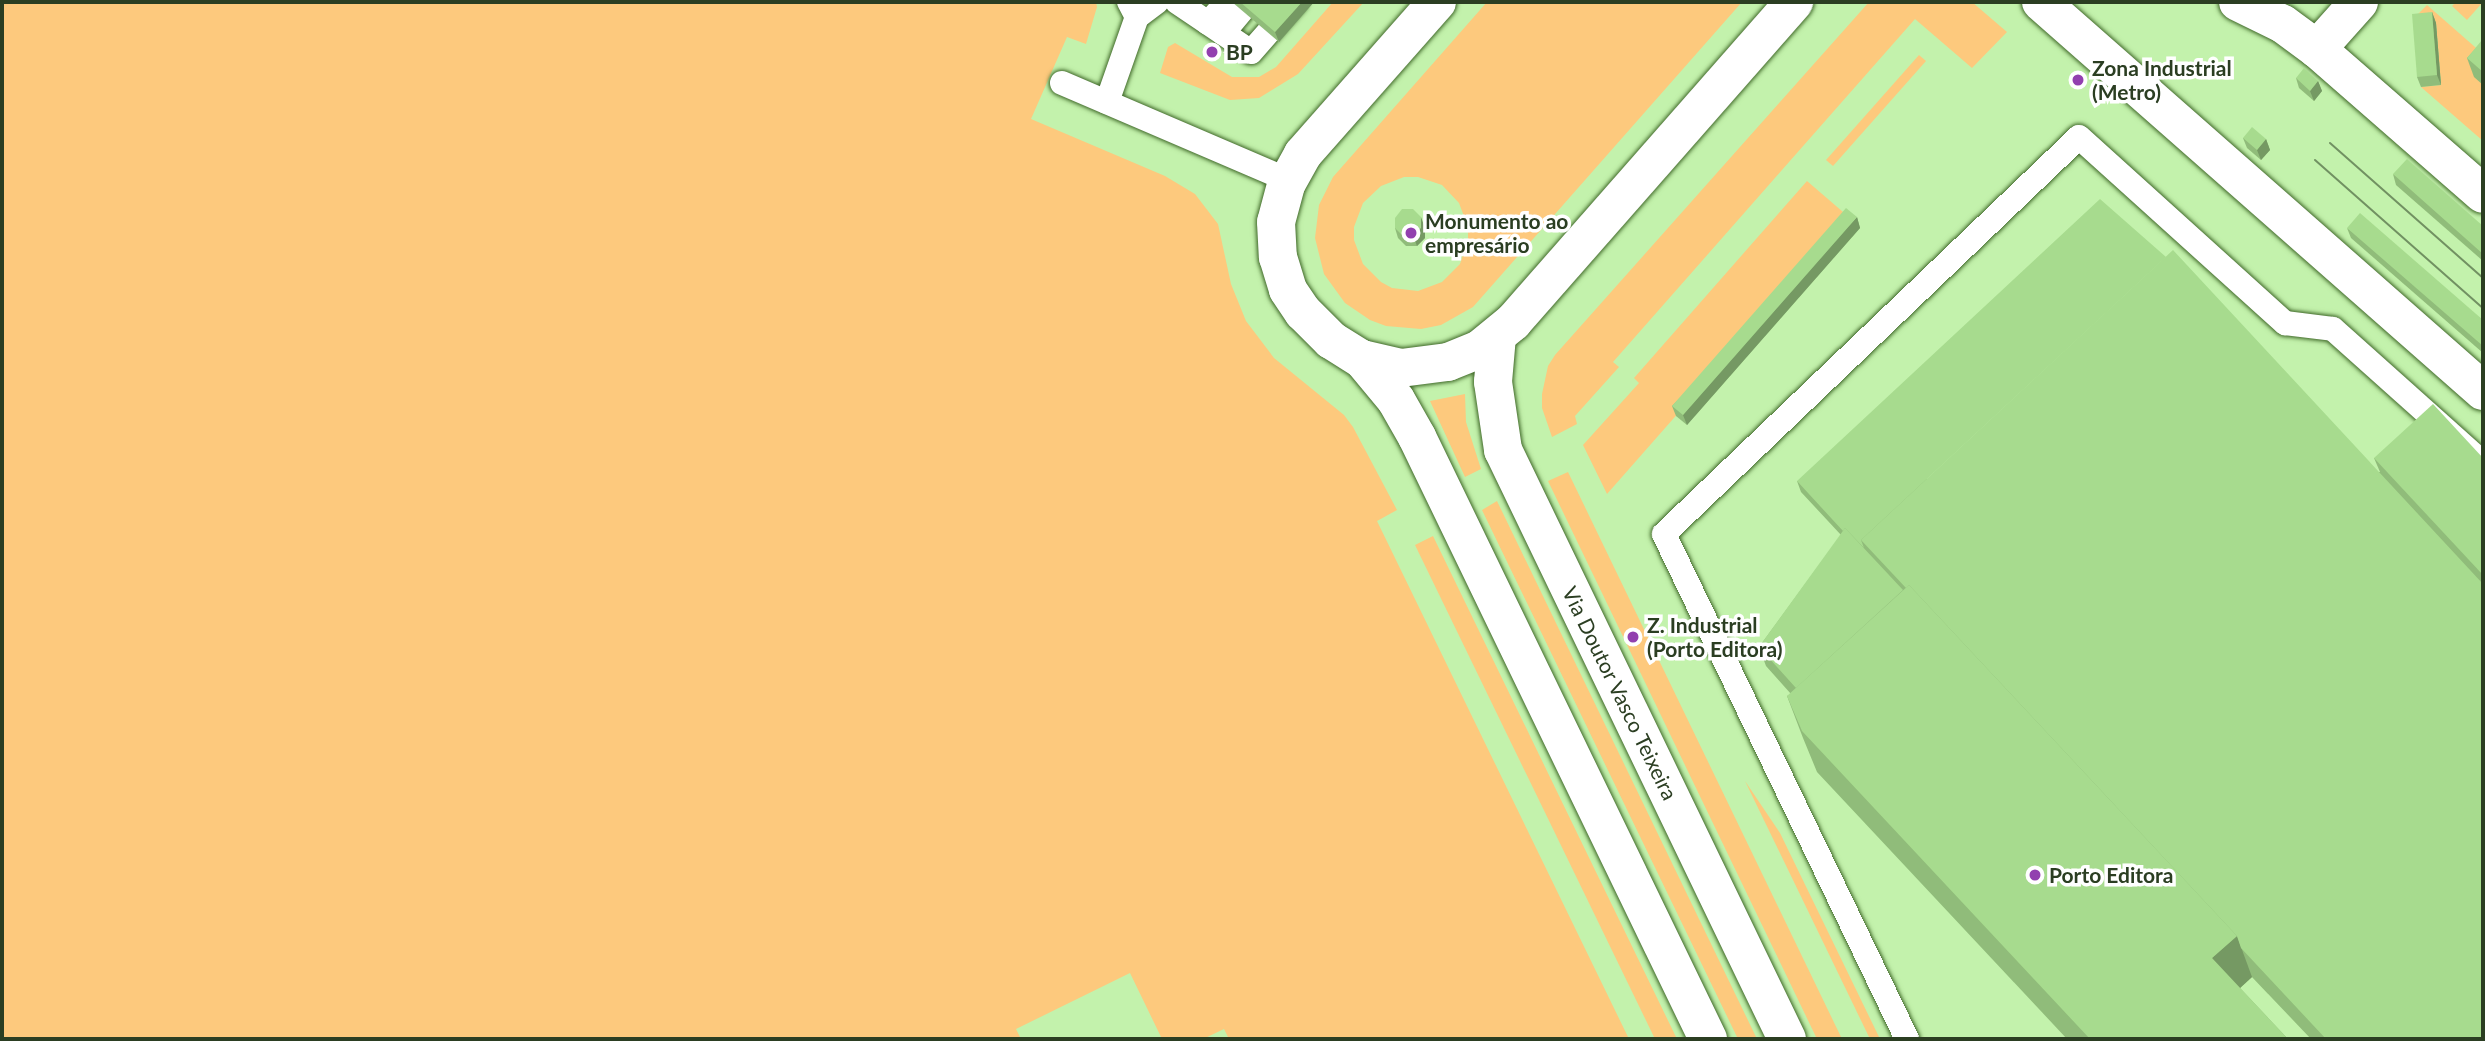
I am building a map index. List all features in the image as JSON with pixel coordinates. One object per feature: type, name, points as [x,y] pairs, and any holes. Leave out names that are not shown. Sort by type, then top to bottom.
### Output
[{"type":"main road","points":[[1437,2],[1303,155],[1288,180],[1276,222],[1278,257],[1288,290],[1303,312],[1331,340],[1362,359],[1401,368],[1448,362],[1480,349],[1513,322],[1794,2]]},
{"type":"main road","points":[[2041,2],[2483,391]]},
{"type":"main road","points":[[2238,2],[2283,24],[2317,49],[2483,194]]},
{"type":"main road","points":[[2317,49],[2359,2]]},
{"type":"main road","name":"Via Doutor Vasco Teixeira","points":[[1497,336],[1493,382],[1503,450],[1787,1039]]},
{"type":"main road","points":[[1362,359],[1396,400],[1417,438],[1708,1039]]},
{"type":"lane","points":[[1107,102],[1133,10],[1174,2],[1251,52],[1295,2]]},
{"type":"lane","points":[[1216,28],[1227,2]]},
{"type":"lane","points":[[1216,28],[1249,2]]},
{"type":"lane","points":[[1062,83],[1288,180]]},
{"type":"lane","points":[[1907,1039],[1664,534],[2079,137],[2286,323],[2333,328],[2483,463]]},
{"type":"shaded area","points":[[2,2],[1096,2],[1097,7],[1086,44],[1067,37],[1031,119],[1165,176],[1195,194],[1218,224],[1231,284],[1246,321],[1274,358],[1344,415],[1353,427],[1397,510],[1377,521],[1629,1039],[1229,1039],[1224,1029],[1203,1039],[1162,1039],[1130,973],[1016,1029],[1021,1039],[2,1039]]},
{"type":"shaded area","points":[[1333,2],[1364,2],[1298,74],[1259,98],[1230,100],[1160,73],[1168,47],[1175,43],[1232,77],[1259,77],[1276,67]]},
{"type":"shaded area","points":[[1487,2],[1742,2],[1473,307],[1441,325],[1421,329],[1386,326],[1370,320],[1345,303],[1324,274],[1315,238],[1319,205],[1333,177]],"holes":[[[1404,177],[1418,177],[1442,185],[1459,203],[1468,227],[1468,240],[1460,264],[1442,282],[1418,291],[1392,288],[1381,282],[1363,264],[1354,240],[1354,227],[1363,203],[1381,186]]]},
{"type":"shaded area","points":[[1869,2],[1972,2],[2007,32],[1972,68],[1915,19],[1613,362],[1619,367],[1575,416],[1577,424],[1552,437],[1542,408],[1542,394],[1548,366],[1555,355]]},
{"type":"shaded area","points":[[2456,2],[2483,2],[2467,20],[2452,6]]},
{"type":"shaded area","points":[[2427,5],[2483,54],[2483,141],[2421,87],[2441,85],[2436,23],[2415,17]]},
{"type":"shaded area","points":[[1919,55],[1926,61],[1833,166],[1826,160]]},
{"type":"shaded area","points":[[1807,181],[1850,218],[1607,494],[1583,445],[1639,383],[1634,378]]},
{"type":"shaded area","points":[[1465,394],[1466,422],[1481,469],[1465,477],[1430,401]]},
{"type":"shaded area","points":[[1568,472],[1842,1039],[1817,1039],[1548,481]]},
{"type":"shaded area","points":[[1497,501],[1757,1039],[1738,1039],[1482,510]]},
{"type":"shaded area","points":[[1433,536],[1677,1039],[1655,1039],[1415,545]]},
{"type":"shaded area","points":[[1745,781],[1780,833],[1880,1039],[1870,1039]]},
{"type":"building","points":[[1240,2],[1302,2],[1275,32]]},
{"type":"building","points":[[2432,12],[2437,75],[2417,77],[2412,14]]},
{"type":"building","points":[[2483,41],[2483,72],[2467,58]]},
{"type":"building","points":[[2304,68],[2318,81],[2310,91],[2296,78]]},
{"type":"building","points":[[2252,127],[2266,139],[2257,150],[2243,138]]},
{"type":"building","points":[[2407,159],[2483,226],[2483,254],[2393,174]]},
{"type":"building","points":[[2100,199],[2166,257],[1861,540],[1864,548],[1845,528],[1843,531],[1797,481]]},
{"type":"building","points":[[1846,208],[1857,217],[1683,415],[1672,406]]},
{"type":"building","points":[[1402,209],[1413,209],[1421,217],[1421,228],[1413,235],[1403,236],[1395,228],[1395,218]]},
{"type":"building","points":[[2360,213],[2483,320],[2483,346],[2347,228]]},
{"type":"building","points":[[2173,250],[2483,584],[2483,1039],[2326,1039],[2241,948],[2237,936],[1909,585],[1906,588],[1861,540]]},
{"type":"building","points":[[2433,404],[2483,458],[2483,575],[2374,458]]},
{"type":"building","points":[[1845,528],[1903,590],[1796,688],[1759,647]]},
{"type":"building","name":"Porto Editora","points":[[1909,585],[2237,936],[2212,958],[2288,1039],[2090,1039],[1802,731],[1787,696]]},
{"type":"tram line","points":[[2330,143],[2483,278]]},
{"type":"tram line","points":[[2315,160],[2483,308]]},
{"type":"place","name":"BP","points":[[1212,52]]},
{"type":"place","name":"Zona Industrial (Metro)","points":[[2078,80]]},
{"type":"place","name":"Monumento ao empresário","points":[[1411,233]]},
{"type":"place","name":"Z. Industrial (Porto Editora)","points":[[1633,637]]},
{"type":"place","name":"Porto Editora","points":[[2035,875]]}]
